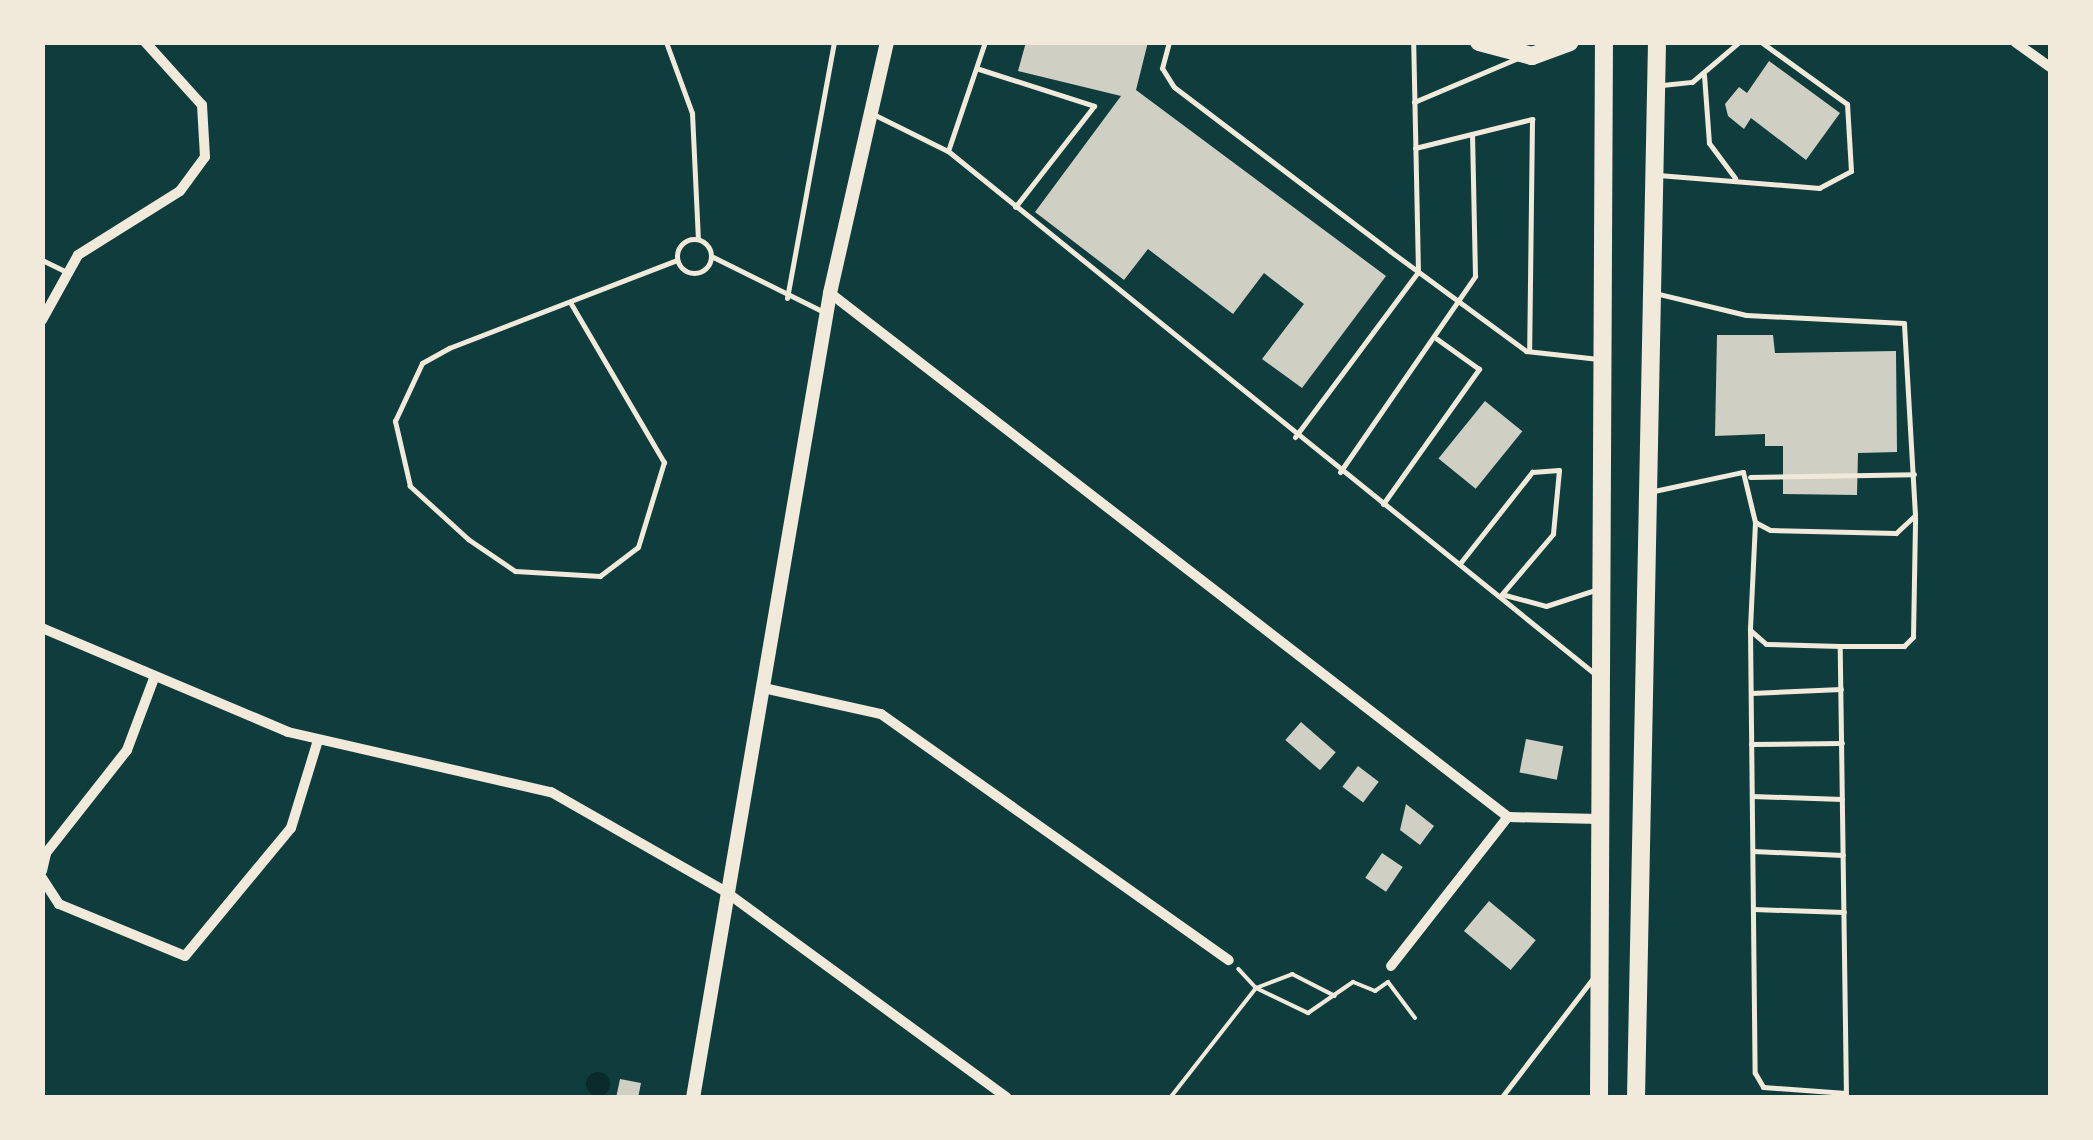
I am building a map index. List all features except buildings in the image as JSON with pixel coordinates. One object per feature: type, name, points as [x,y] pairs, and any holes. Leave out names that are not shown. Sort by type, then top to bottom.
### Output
[{"type":"highway","points":[[1479,42],[1520,56],[1570,42]]},
{"type":"highway","points":[[1599,1098],[1604,42]]},
{"type":"highway","points":[[1636,1098],[1657,42]]},
{"type":"street","points":[[42,320],[67,272],[95,240],[180,191],[206,158],[202,104],[145,42]]},
{"type":"street","points":[[692,1098],[726,892],[768,690],[830,293],[887,42]]},
{"type":"street","points":[[2016,42],[2050,68]]},
{"type":"street","points":[[830,293],[1508,817],[1599,819]]},
{"type":"street","points":[[42,628],[154,678],[318,740],[524,782],[726,892],[1007,1098]]},
{"type":"street","points":[[154,678],[127,750],[46,853],[42,874],[59,904],[185,956],[291,828],[318,740]]},
{"type":"street","points":[[768,690],[881,714],[1229,960]]},
{"type":"street","points":[[1392,966],[1508,817]]},
{"type":"lane","points":[[666,42],[692,113],[698,238],[711,256],[786,298],[827,313]]},
{"type":"lane","points":[[786,298],[834,42]]},
{"type":"lane","points":[[948,151],[980,69],[986,42]]},
{"type":"lane","points":[[1169,42],[1162,68],[1174,87],[1418,272],[1529,351],[1602,359]]},
{"type":"lane","points":[[1295,437],[1418,272],[1413,42]]},
{"type":"lane","points":[[1656,85],[1704,76],[1739,42]]},
{"type":"lane","points":[[1655,175],[1819,188],[1839,182],[1857,160],[1847,104],[1762,42]]},
{"type":"lane","points":[[1414,102],[1520,56]]},
{"type":"lane","points":[[980,69],[1094,106],[1015,207]]},
{"type":"lane","points":[[1704,76],[1709,144],[1737,180]]},
{"type":"lane","points":[[870,113],[948,151],[1295,437],[1502,594],[1599,678]]},
{"type":"lane","points":[[1415,148],[1532,119],[1529,351]]},
{"type":"lane","points":[[1340,472],[1437,340],[1475,276],[1472,134]]},
{"type":"lane","points":[[677,260],[681,244],[698,238]]},
{"type":"lane","points":[[677,260],[698,272],[711,256]]},
{"type":"lane","points":[[42,260],[67,272]]},
{"type":"lane","points":[[570,302],[664,462],[638,547],[600,576],[515,571],[432,511],[397,459],[403,390],[422,364],[570,302],[677,260]]},
{"type":"lane","points":[[1653,292],[1746,314],[1904,323],[1914,474],[1913,638],[1904,646],[1766,644],[1750,630]]},
{"type":"lane","points":[[1383,504],[1479,369],[1437,340]]},
{"type":"lane","points":[[1460,562],[1532,472],[1559,470],[1553,534],[1502,594]]},
{"type":"lane","points":[[1651,492],[1712,474],[1914,474]]},
{"type":"lane","points":[[1750,477],[1755,522],[1750,630],[1755,1073],[1763,1088],[1846,1095],[1840,646]]},
{"type":"lane","points":[[1755,522],[1770,530],[1896,533],[1914,515]]},
{"type":"lane","points":[[1502,594],[1546,606],[1600,588]]},
{"type":"lane","points":[[1750,693],[1841,689]]},
{"type":"lane","points":[[1751,744],[1842,743]]},
{"type":"lane","points":[[1752,796],[1842,799]]},
{"type":"lane","points":[[1752,851],[1843,855]]},
{"type":"lane","points":[[1753,909],[1844,912]]},
{"type":"lane","points":[[1501,1098],[1602,968]]},
{"type":"path","points":[[1229,960],[1256,988],[1308,1013],[1353,982],[1375,991],[1388,982],[1392,966]]},
{"type":"path","points":[[1170,1098],[1256,988],[1292,974],[1336,997]]},
{"type":"path","points":[[1388,982],[1415,1018]]},
{"type":"water","points":[[598,1072],[607,1075],[607,1093],[598,1096],[589,1093],[586,1084],[589,1075]]}]
